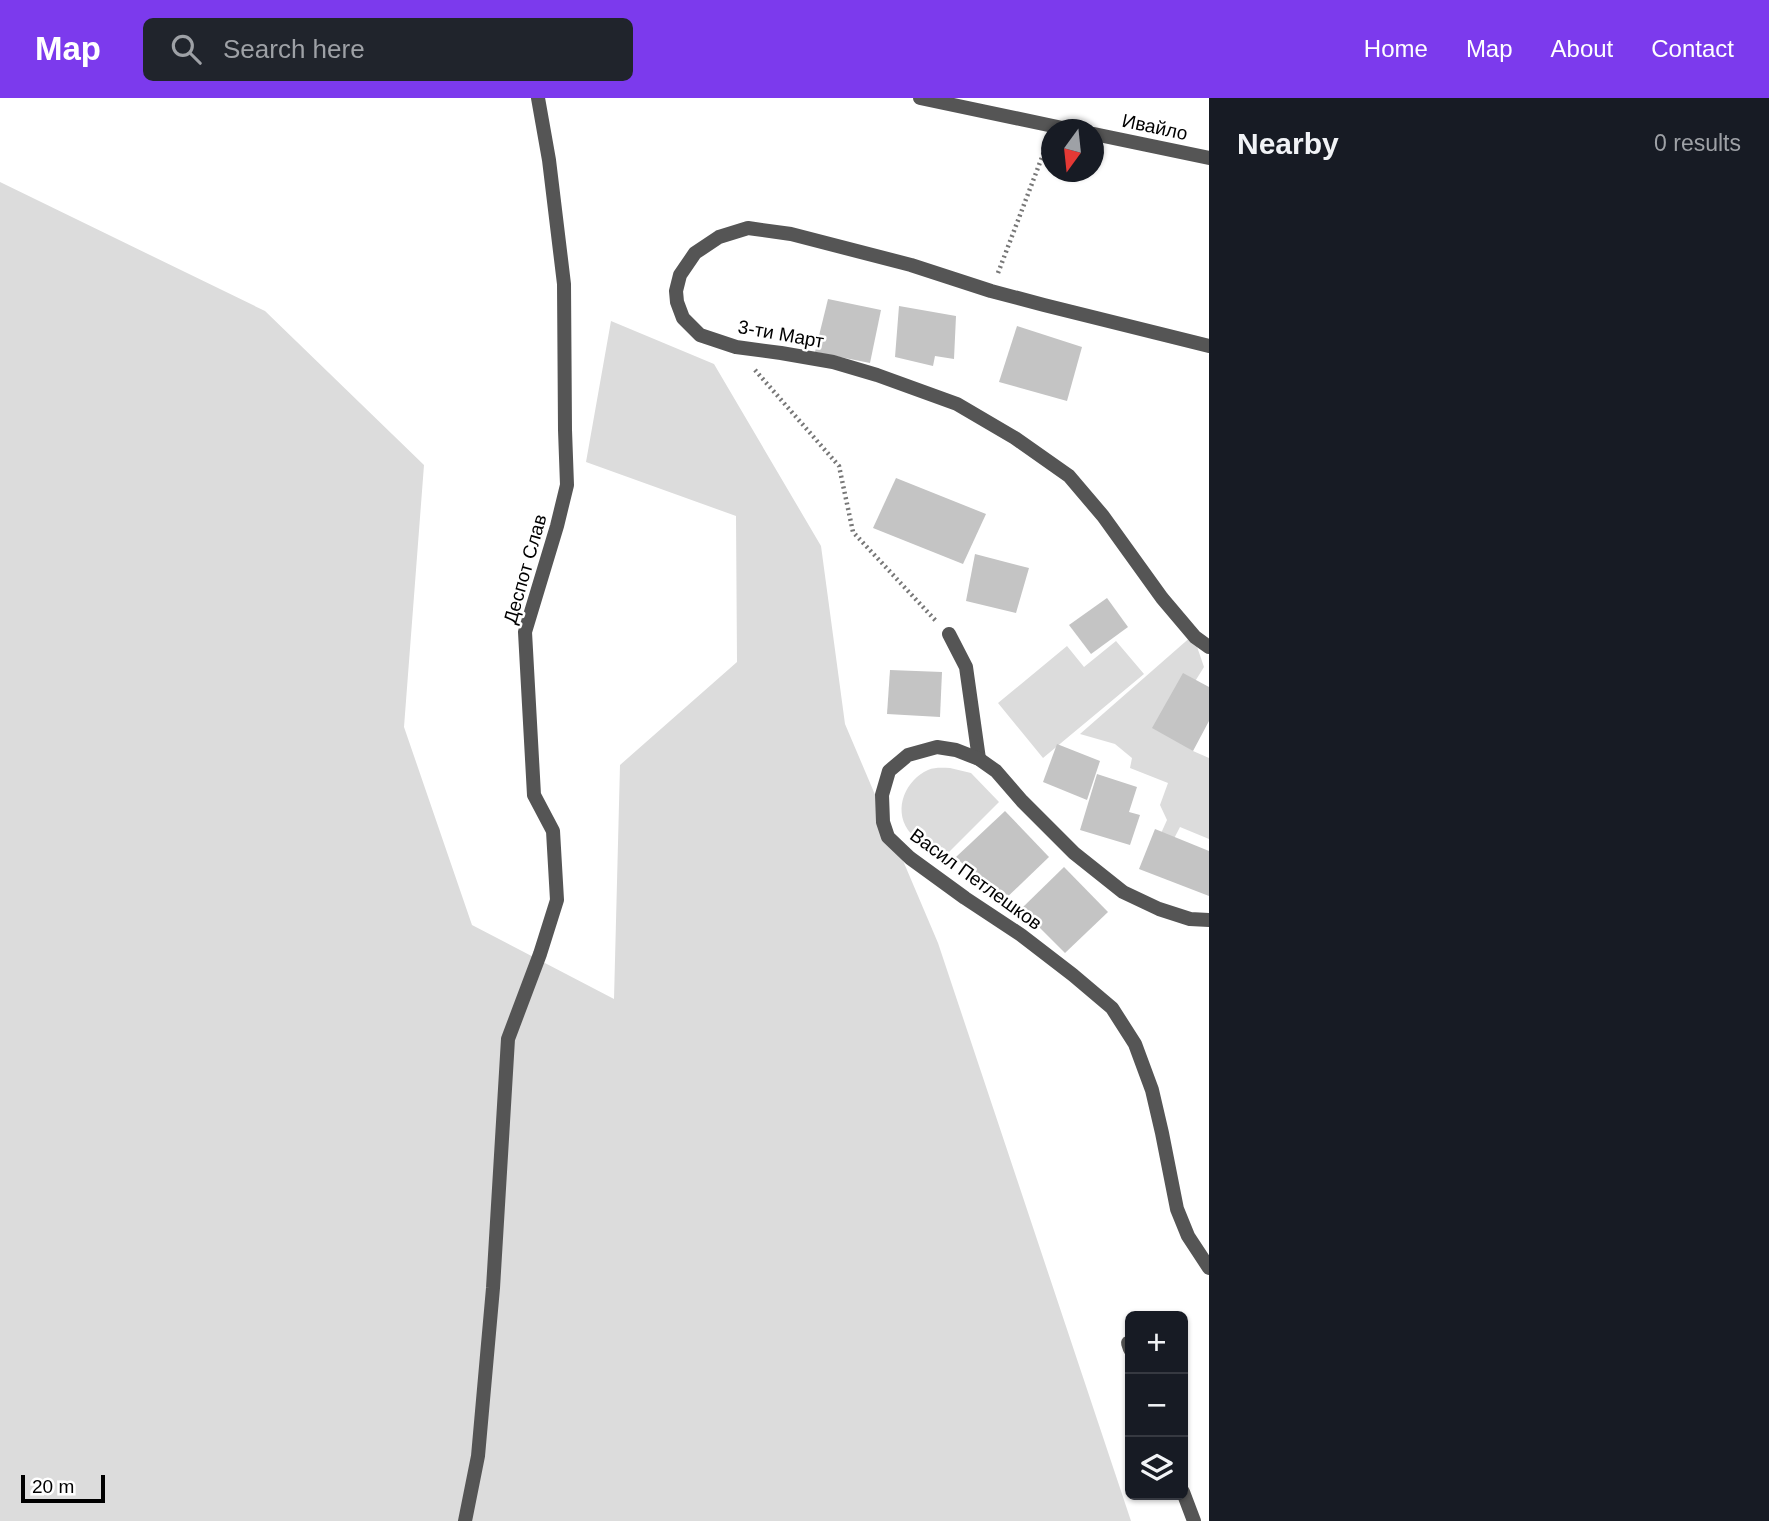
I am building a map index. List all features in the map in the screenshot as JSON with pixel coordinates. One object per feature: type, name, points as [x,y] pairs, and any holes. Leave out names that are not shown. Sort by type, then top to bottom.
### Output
[{"type":"street","name":"Деспот Слав","points":[[465,1521],[478,1456],[494,1288],[508,1039],[557,900],[554,831],[534,795],[525,632],[567,485],[564,284],[549,160],[538,98]]},
{"type":"street","points":[[920,98],[1041,123]]},
{"type":"street","name":"Ивайло","points":[[1104,136],[1209,158]]},
{"type":"street","name":"3-ти Март","points":[[1209,346],[991,291],[911,265],[791,234],[748,228],[719,237],[695,253],[680,275],[676,291],[683,318],[701,335],[736,347],[833,362],[877,375],[957,404],[1015,438],[1069,476],[1104,516],[1162,598],[1195,637],[1209,647]]},
{"type":"street","points":[[949,634],[966,667],[979,759]]},
{"type":"street","name":"Васил Петлешков","points":[[1209,920],[1190,919],[1159,909],[1123,892],[1074,852],[996,771],[979,759],[956,750],[937,747],[908,755],[889,771],[882,795],[883,822],[887,837],[910,858],[1021,935],[1112,1007],[1135,1044],[1152,1090],[1177,1209],[1188,1236],[1209,1268]]},
{"type":"street","points":[[1186,1500],[1194,1521]]},
{"type":"path","points":[[991,291],[1041,160]]},
{"type":"path","points":[[736,347],[839,466],[853,532],[949,634]]},
{"type":"shaded area","points":[[0,182],[265,311],[424,465],[404,727],[472,925],[614,999],[620,765],[737,662],[736,516],[586,462],[611,321],[714,364],[821,546],[845,724],[938,943],[1131,1521],[0,1521]]},
{"type":"shaded area","points":[[1193,635],[1204,667],[1164,731],[1193,751],[1209,758],[1209,839],[1180,827],[1166,854],[1153,851],[1167,820],[1160,805],[1168,783],[1130,768],[1132,758],[1115,744],[1080,734]]},
{"type":"shaded area","points":[[1116,641],[1144,674],[1043,758],[998,703],[1067,646],[1084,667]]},
{"type":"shaded area","points":[[933,768],[950,768],[971,773],[999,802],[940,861],[908,830],[902,804],[913,780]]},
{"type":"building","points":[[828,299],[881,310],[870,363],[815,352]]},
{"type":"building","points":[[899,306],[956,316],[954,359],[935,356],[933,366],[895,357]]},
{"type":"building","points":[[1017,326],[1082,347],[1067,401],[999,382]]},
{"type":"building","points":[[896,478],[986,514],[963,564],[873,528]]},
{"type":"building","points":[[975,554],[1029,568],[1016,613],[966,601]]},
{"type":"building","points":[[1107,598],[1128,627],[1091,654],[1069,625]]},
{"type":"building","points":[[890,670],[942,672],[940,717],[887,714]]},
{"type":"building","points":[[1183,673],[1209,687],[1209,721],[1193,751],[1152,728]]},
{"type":"building","points":[[1057,744],[1100,761],[1087,800],[1043,782]]},
{"type":"building","points":[[1097,774],[1137,787],[1129,812],[1140,815],[1130,845],[1080,830]]},
{"type":"building","points":[[1005,811],[1049,857],[1001,903],[956,857]]},
{"type":"building","points":[[1155,829],[1209,851],[1209,896],[1139,869]]},
{"type":"building","points":[[1064,867],[1108,912],[1065,953],[1021,909]]}]
